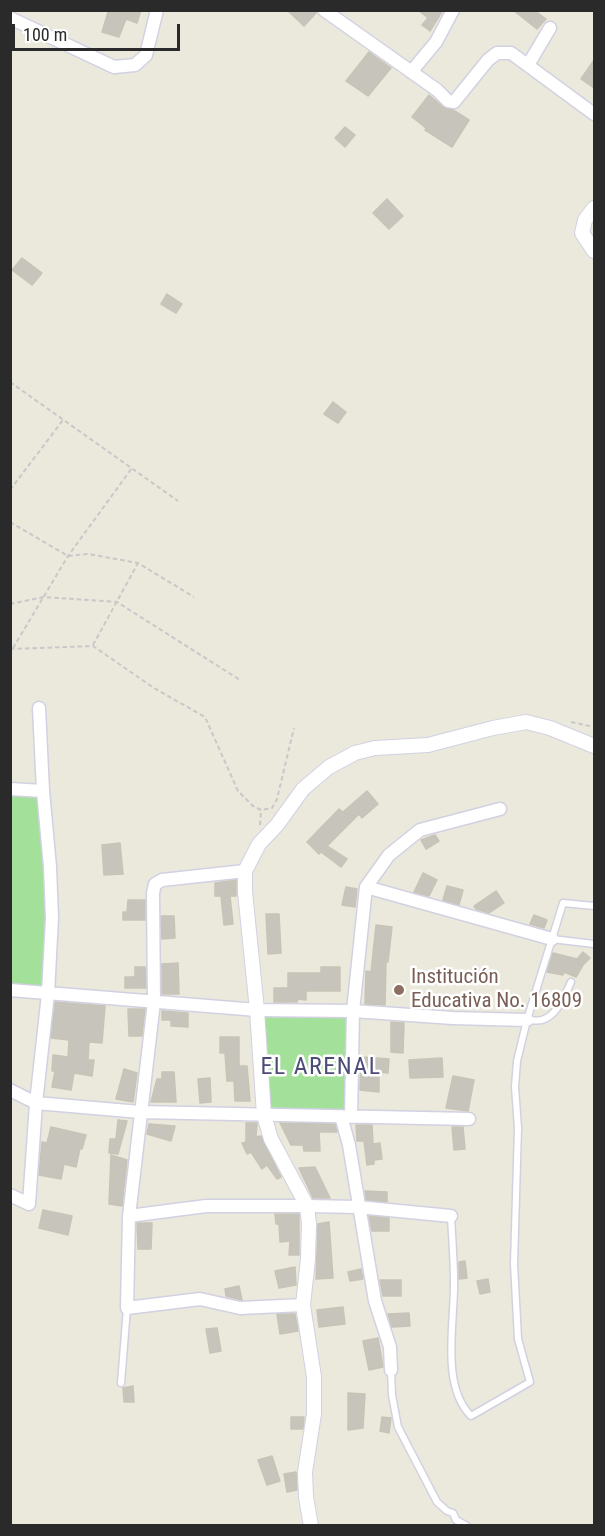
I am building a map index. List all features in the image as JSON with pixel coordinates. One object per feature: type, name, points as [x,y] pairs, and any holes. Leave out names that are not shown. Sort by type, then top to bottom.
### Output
[{"type":"street","points":[[10,18],[114,67],[135,65],[146,55],[157,10]]},
{"type":"street","points":[[324,10],[437,90],[448,101],[454,102],[488,60],[497,53],[511,53],[594,114]]},
{"type":"street","points":[[411,72],[436,42],[453,10]]},
{"type":"street","points":[[528,65],[550,28]]},
{"type":"street","points":[[594,208],[585,220],[582,233],[594,251]]},
{"type":"street","points":[[10,1195],[29,1204],[36,1103],[48,994],[52,908],[51,867],[43,791],[39,708]]},
{"type":"street","points":[[311,1526],[305,1472],[314,1413],[314,1377],[303,1305],[309,1224],[307,1206],[271,1139],[264,1115],[245,871],[259,844],[277,825],[303,789],[329,767],[355,753],[375,748],[428,745],[526,722],[550,728],[594,746]]},
{"type":"street","points":[[10,789],[43,791]]},
{"type":"street","points":[[392,1370],[390,1347],[375,1301],[358,1207],[346,1117],[353,1011],[366,887],[389,855],[420,830],[500,809]]},
{"type":"street","points":[[245,871],[162,880],[155,884],[153,893],[153,1002],[129,1216],[127,1308],[200,1299],[240,1308],[303,1305]]},
{"type":"street","points":[[366,887],[552,939]]},
{"type":"street","points":[[10,990],[257,1010],[353,1011],[453,1018],[527,1020]]},
{"type":"street","points":[[10,1090],[36,1103],[140,1112],[469,1119]]},
{"type":"street","points":[[129,1216],[206,1206],[358,1207],[451,1216]]},
{"type":"lane","points":[[451,1216],[454,1379],[464,1409],[471,1416],[530,1382],[518,1339],[513,1264],[518,1128],[515,1087],[518,1061],[527,1020],[563,903],[594,906]]},
{"type":"lane","points":[[552,939],[594,944]]},
{"type":"lane","points":[[527,1020],[543,1020],[554,1012],[571,982]]},
{"type":"lane","points":[[122,1383],[127,1308]]},
{"type":"lane","points":[[392,1370],[398,1427],[407,1447],[437,1502],[453,1513],[456,1520],[467,1526]]},
{"type":"path","points":[[10,382],[178,501]]},
{"type":"path","points":[[10,490],[63,420]]},
{"type":"path","points":[[12,649],[68,556],[132,468]]},
{"type":"path","points":[[10,522],[68,556],[88,554],[138,563],[194,597]]},
{"type":"path","points":[[93,646],[138,563]]},
{"type":"path","points":[[10,604],[44,597],[117,602],[240,680]]},
{"type":"path","points":[[12,649],[93,646],[154,688],[205,717],[238,791],[253,806],[261,810],[272,808],[277,800],[294,728]]},
{"type":"green space","points":[[10,793],[41,795],[49,921],[44,950],[45,991],[11,990]]},
{"type":"green space","points":[[259,1012],[351,1014],[348,1114],[265,1113]]},
{"type":"building","points":[[106,10],[141,10],[137,23],[126,19],[119,37],[102,32],[108,12]]},
{"type":"building","points":[[287,10],[316,10],[316,13],[304,26]]},
{"type":"building","points":[[418,10],[443,10],[430,31],[422,25],[428,18]]},
{"type":"building","points":[[513,10],[534,10],[546,19],[537,29]]},
{"type":"building","points":[[369,52],[391,68],[368,96],[346,81]]},
{"type":"building","points":[[594,60],[594,88],[581,79]]},
{"type":"building","points":[[429,95],[443,107],[469,120],[452,147],[425,130],[426,128],[412,117]]},
{"type":"building","points":[[345,127],[355,135],[345,147],[335,138]]},
{"type":"building","points":[[387,199],[403,216],[389,229],[373,213]]},
{"type":"building","points":[[22,258],[42,273],[32,285],[12,270]]},
{"type":"building","points":[[167,294],[182,304],[176,313],[161,304]]},
{"type":"building","points":[[333,402],[346,412],[338,423],[324,414]]},
{"type":"building","points":[[367,791],[378,804],[362,818],[359,814],[327,846],[347,859],[341,867],[321,852],[319,854],[307,842],[339,809],[343,812]]},
{"type":"building","points":[[435,835],[439,841],[426,849],[421,840]]},
{"type":"building","points":[[120,843],[123,874],[104,875],[102,845]]},
{"type":"building","points":[[423,873],[437,880],[429,896],[414,892]]},
{"type":"building","points":[[236,880],[236,896],[230,896],[233,924],[224,925],[221,896],[215,896],[215,883]]},
{"type":"building","points":[[447,886],[463,890],[459,905],[443,900]]},
{"type":"building","points":[[346,887],[357,889],[355,907],[342,905]]},
{"type":"building","points":[[496,891],[504,903],[489,913],[476,909],[474,906]]},
{"type":"building","points":[[128,900],[145,900],[145,920],[123,920],[123,912],[127,912]]},
{"type":"building","points":[[266,914],[279,914],[281,953],[268,954]]},
{"type":"building","points":[[534,915],[547,920],[544,928],[530,924]]},
{"type":"building","points":[[161,916],[174,916],[175,938],[162,939]]},
{"type":"building","points":[[376,925],[392,927],[388,962],[386,962],[385,1005],[365,1004],[366,971],[371,972]]},
{"type":"building","points":[[583,952],[590,958],[576,977],[564,972],[563,975],[547,972],[553,953],[577,959]]},
{"type":"building","points":[[178,963],[179,994],[162,994],[162,964]]},
{"type":"building","points":[[135,967],[145,967],[146,988],[125,988],[125,977],[135,977]]},
{"type":"building","points":[[321,967],[340,967],[340,991],[306,991],[306,1000],[274,1002],[274,988],[288,988],[288,973],[321,973]]},
{"type":"building","points":[[55,1002],[105,1006],[102,1043],[89,1042],[88,1060],[94,1060],[92,1076],[74,1073],[71,1090],[52,1087],[55,1071],[52,1071],[53,1055],[68,1057],[69,1040],[51,1038]]},
{"type":"building","points":[[128,1009],[145,1009],[142,1036],[129,1036]]},
{"type":"building","points":[[162,1011],[188,1013],[188,1027],[171,1026],[171,1020],[162,1020]]},
{"type":"building","points":[[391,1022],[404,1023],[403,1053],[391,1052]]},
{"type":"building","points":[[220,1037],[239,1037],[239,1066],[247,1066],[250,1101],[235,1101],[234,1081],[227,1081],[225,1053],[220,1053]]},
{"type":"building","points":[[361,1057],[389,1059],[388,1073],[379,1072],[379,1092],[360,1090]]},
{"type":"building","points":[[442,1058],[443,1077],[410,1078],[409,1060]]},
{"type":"building","points":[[124,1069],[137,1073],[133,1102],[116,1099]]},
{"type":"building","points":[[162,1072],[174,1072],[176,1102],[151,1102],[157,1079],[162,1079]]},
{"type":"building","points":[[453,1076],[474,1080],[468,1111],[446,1108]]},
{"type":"building","points":[[210,1078],[211,1102],[200,1103],[198,1079]]},
{"type":"building","points":[[118,1120],[127,1121],[118,1154],[109,1153],[110,1139],[116,1139]]},
{"type":"building","points":[[246,1123],[257,1123],[256,1137],[261,1136],[281,1177],[277,1179],[267,1165],[262,1169],[251,1152],[247,1154],[242,1143],[246,1142]]},
{"type":"building","points":[[280,1123],[335,1124],[337,1132],[319,1132],[320,1151],[304,1151],[303,1145],[291,1145]]},
{"type":"building","points":[[149,1124],[175,1126],[171,1141],[147,1134]]},
{"type":"building","points":[[356,1125],[372,1125],[373,1144],[380,1143],[382,1159],[374,1160],[374,1164],[367,1165],[364,1141],[357,1141]]},
{"type":"building","points":[[51,1127],[86,1135],[82,1149],[80,1148],[76,1167],[64,1164],[61,1179],[39,1175],[42,1142],[47,1143]]},
{"type":"building","points":[[452,1127],[463,1127],[465,1149],[454,1150]]},
{"type":"building","points":[[111,1155],[127,1160],[122,1206],[109,1204]]},
{"type":"building","points":[[315,1167],[330,1198],[313,1198],[299,1168]]},
{"type":"building","points":[[365,1191],[387,1192],[387,1202],[366,1200]]},
{"type":"building","points":[[43,1210],[72,1216],[68,1235],[39,1228]]},
{"type":"building","points":[[275,1214],[299,1214],[299,1255],[289,1255],[290,1241],[280,1242],[279,1224],[276,1224]]},
{"type":"building","points":[[369,1216],[389,1218],[389,1231],[372,1231]]},
{"type":"building","points":[[329,1222],[333,1278],[316,1279],[318,1224]]},
{"type":"building","points":[[137,1223],[152,1223],[151,1249],[138,1249]]},
{"type":"building","points":[[465,1261],[467,1278],[459,1279],[459,1262]]},
{"type":"building","points":[[295,1267],[296,1285],[279,1288],[275,1271]]},
{"type":"building","points":[[361,1269],[363,1279],[350,1281],[348,1272]]},
{"type":"building","points":[[488,1279],[490,1292],[480,1294],[477,1281]]},
{"type":"building","points":[[380,1280],[401,1280],[401,1296],[383,1296]]},
{"type":"building","points":[[239,1286],[242,1300],[226,1296],[225,1289]]},
{"type":"building","points":[[343,1307],[345,1324],[319,1327],[317,1310]]},
{"type":"building","points":[[409,1313],[410,1326],[392,1327],[388,1314]]},
{"type":"building","points":[[277,1314],[295,1314],[298,1331],[280,1334]]},
{"type":"building","points":[[217,1328],[221,1351],[210,1353],[206,1329]]},
{"type":"building","points":[[378,1338],[383,1367],[369,1370],[363,1341]]},
{"type":"building","points":[[133,1386],[134,1402],[124,1402],[123,1388]]},
{"type":"building","points":[[348,1393],[365,1394],[363,1428],[348,1430]]},
{"type":"building","points":[[291,1417],[304,1417],[303,1429],[291,1429]]},
{"type":"building","points":[[382,1417],[391,1418],[389,1433],[380,1431]]},
{"type":"building","points":[[272,1456],[280,1481],[267,1485],[258,1460]]},
{"type":"building","points":[[296,1472],[297,1490],[287,1492],[284,1474]]},
{"type":"place","name":"Institución Educativa No. 16809","points":[[399,990]]},
{"type":"district","name":"EL ARENAL","points":[[321,1068]]}]
